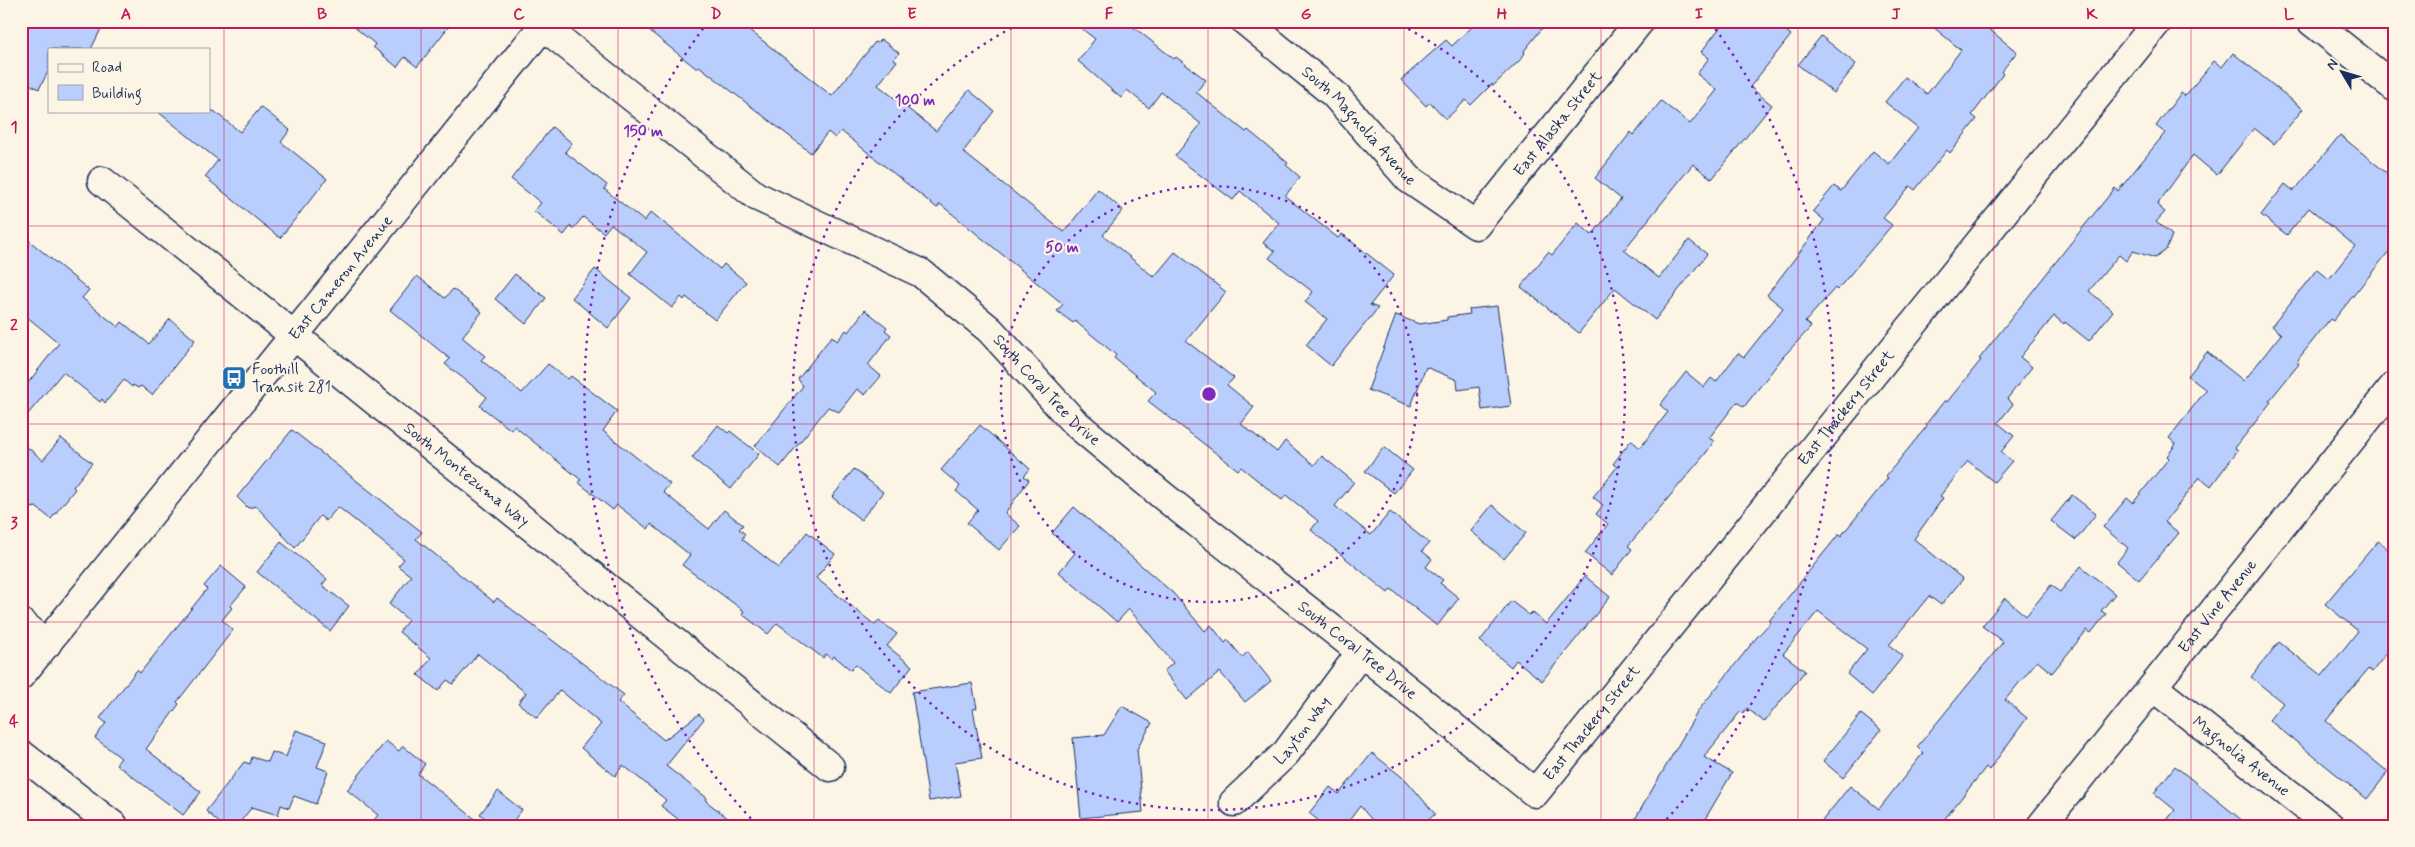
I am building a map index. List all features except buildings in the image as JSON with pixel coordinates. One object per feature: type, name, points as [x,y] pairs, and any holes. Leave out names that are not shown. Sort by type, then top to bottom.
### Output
[{"type":"street","name":"South Magnolia Avenue","points":[[1245,21],[1334,94],[1409,179],[1476,225]]},
{"type":"street","name":"East Alaska Street","points":[[1476,225],[1640,21]]},
{"type":"street","name":"East Thackery Street","points":[[1535,793],[2158,21]]},
{"type":"street","points":[[2311,21],[2394,87]]},
{"type":"street","name":"South Coral Tree Drive","points":[[543,23],[756,196],[921,274],[990,330],[1074,422],[1163,496],[1361,652],[1535,793]]},
{"type":"street","name":"East Cameron Avenue","points":[[21,675],[543,23]]},
{"type":"street","name":"South Montezuma Way","points":[[102,181],[830,767]]},
{"type":"street","name":"East Vine Avenue","points":[[2041,826],[2394,386]]},
{"type":"street","points":[[21,623],[47,644]]},
{"type":"street","name":"Layton Way","points":[[1234,802],[1286,753],[1361,652]]},
{"type":"street","name":"Magnolia Avenue","points":[[2153,687],[2330,826]]},
{"type":"street","points":[[21,754],[114,826]]},
{"type":"green space","points":[[2375,21],[2394,21],[2394,37]]},
{"type":"place","name":"Foothill Transit 281","points":[[234,378]]}]
